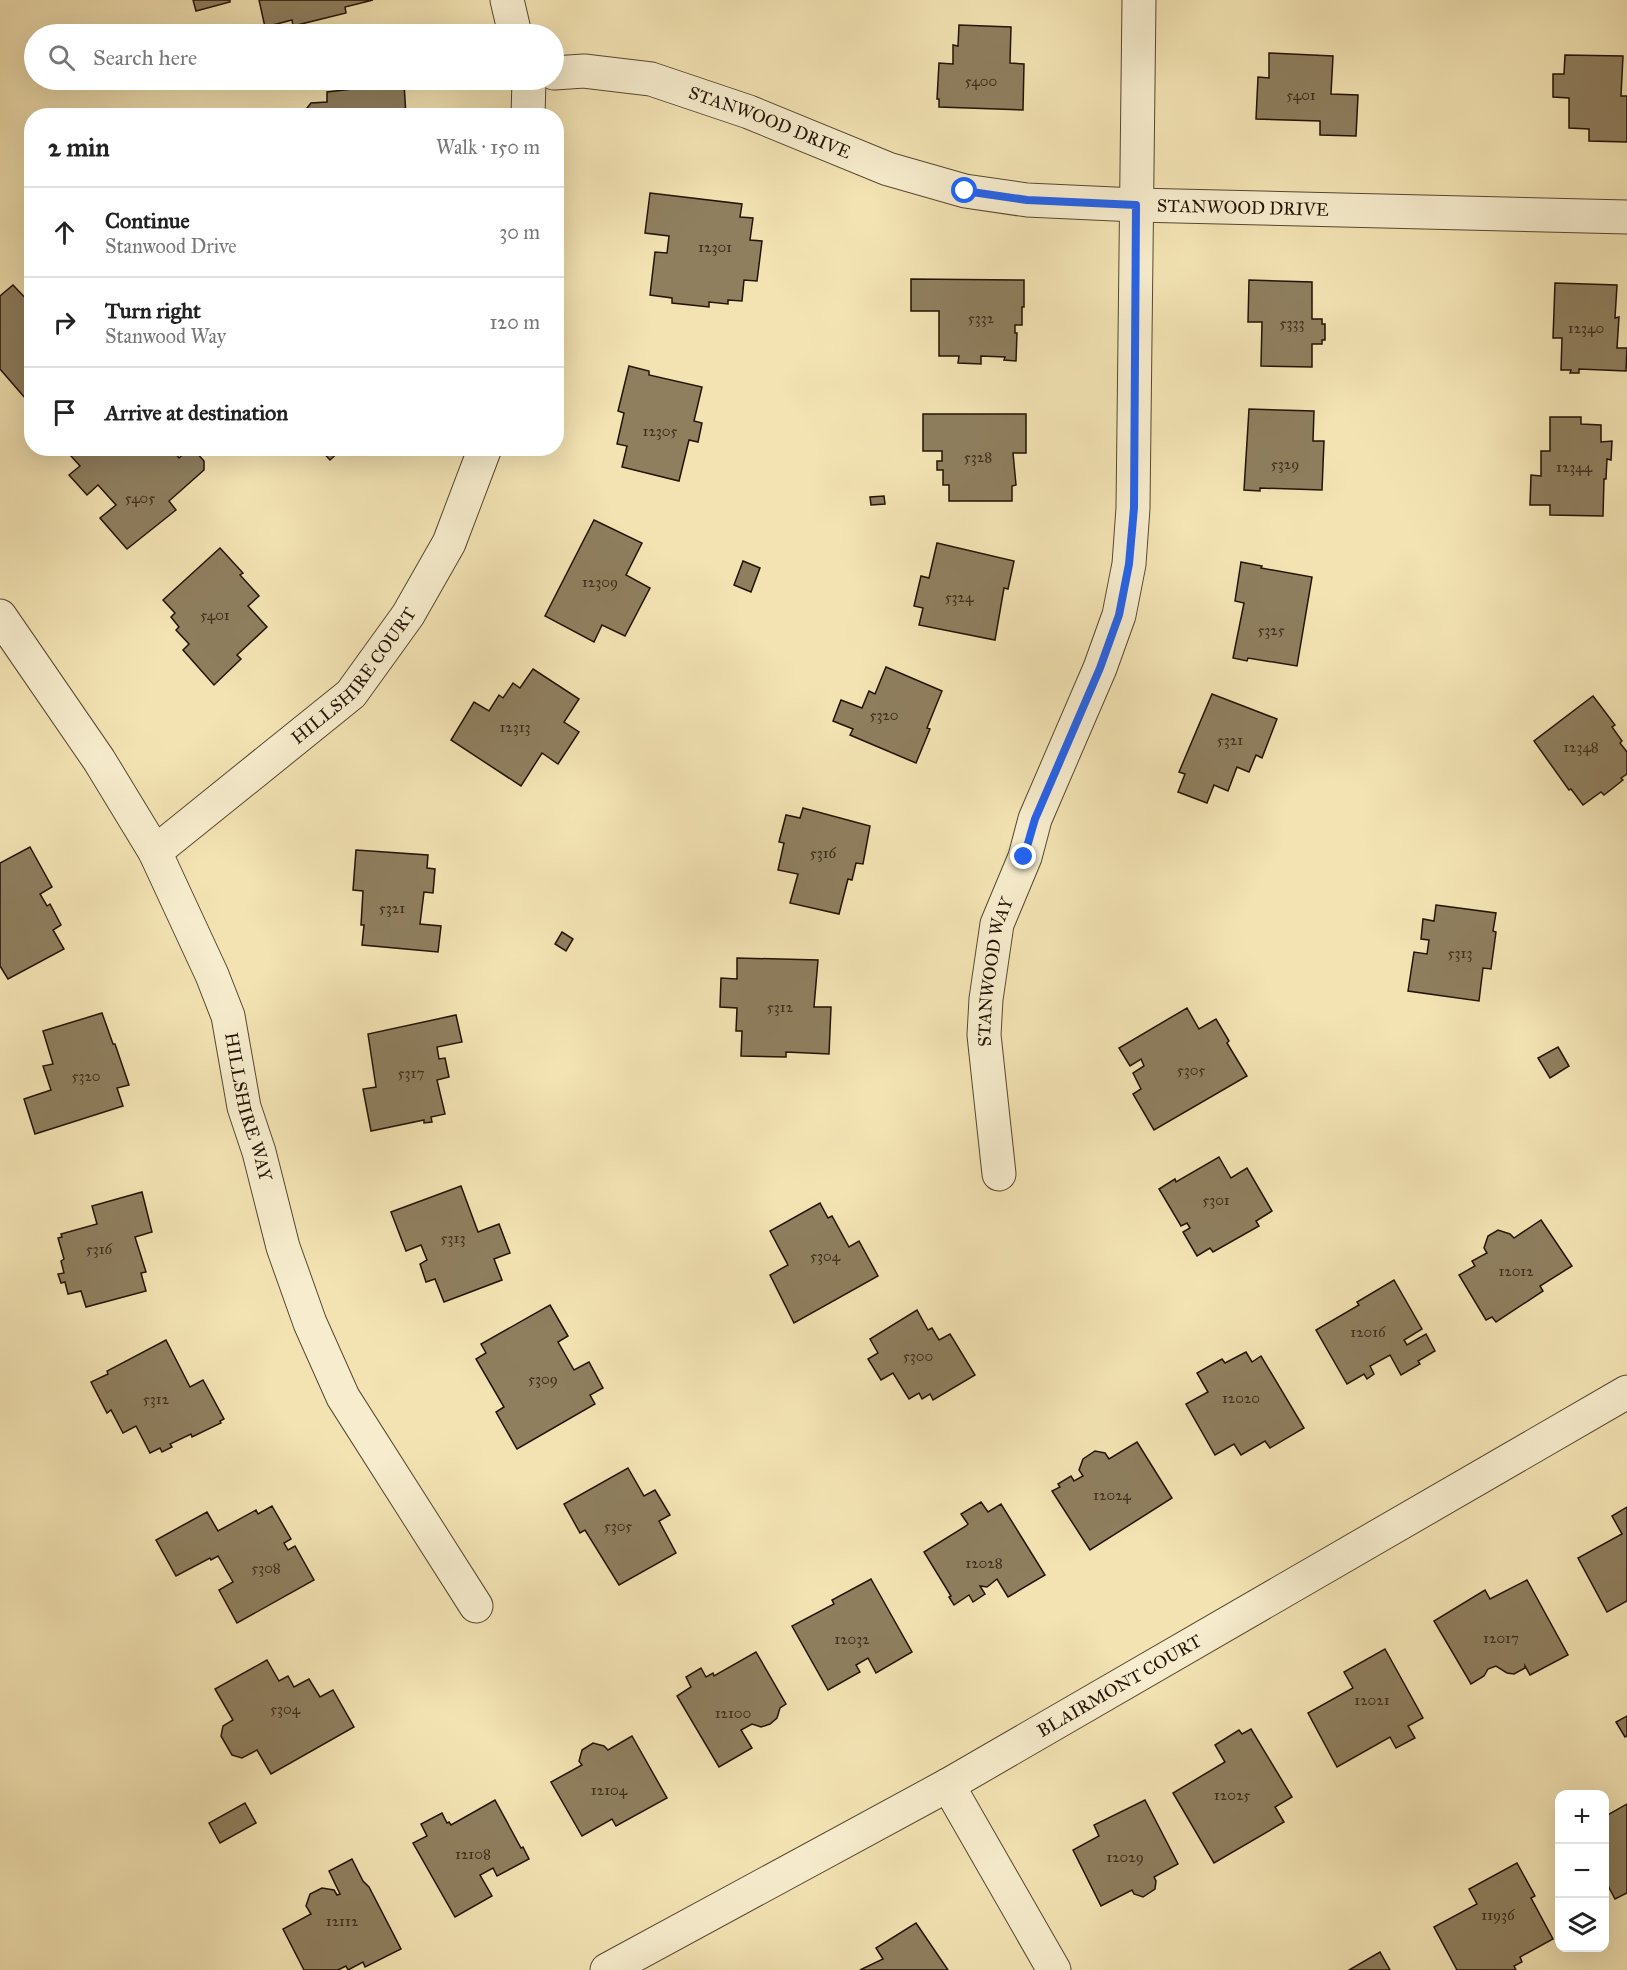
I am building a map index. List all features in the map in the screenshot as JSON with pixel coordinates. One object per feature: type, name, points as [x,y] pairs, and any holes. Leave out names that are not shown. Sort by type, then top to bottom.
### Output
[{"type":"street","points":[[507,0],[513,24]]},
{"type":"street","name":"STANWOOD WAY","points":[[999,1173],[984,1035],[986,999],[997,924],[1024,857],[1035,819],[1100,668],[1119,615],[1129,564],[1134,508],[1138,0]]},
{"type":"street","name":"STANWOOD DRIVE","points":[[564,72],[584,71],[651,79],[748,112],[888,169],[965,191],[1027,200],[1136,205],[1627,217]]},
{"type":"street","points":[[528,108],[529,90]]},
{"type":"street","name":"HILLSHIRE COURT","points":[[155,852],[351,694],[408,615],[449,543],[482,456]]},
{"type":"street","name":"HILLSHIRE WAY","points":[[0,616],[99,760],[155,852],[212,975],[228,1016],[244,1107],[259,1152],[283,1247],[309,1323],[343,1397],[477,1606]]},
{"type":"street","name":"BLAIRMONT COURT","points":[[607,1970],[948,1785],[1627,1392]]},
{"type":"street","points":[[948,1785],[1054,1970]]},
{"type":"building","points":[[193,0],[230,0],[230,2],[196,11]]},
{"type":"building","points":[[259,0],[373,0],[345,7],[346,13],[301,24],[293,24],[292,20],[264,24]]},
{"type":"building","points":[[959,25],[1011,27],[1010,63],[1024,64],[1023,110],[939,107],[939,99],[937,99],[939,63],[953,64],[953,45],[958,46]]},
{"type":"building","points":[[1269,53],[1333,56],[1331,94],[1358,95],[1356,136],[1320,135],[1320,121],[1256,119],[1258,77],[1269,78]]},
{"type":"building","points":[[1565,55],[1623,56],[1621,96],[1627,96],[1627,142],[1589,141],[1589,129],[1569,128],[1569,98],[1553,97],[1553,74],[1564,74]]},
{"type":"building","points":[[404,90],[406,108],[307,108],[311,103],[327,102],[327,92]]},
{"type":"building","points":[[650,193],[742,204],[740,217],[753,218],[750,240],[762,241],[757,281],[744,280],[742,301],[728,300],[728,304],[709,302],[709,307],[672,303],[672,298],[650,295],[655,252],[667,253],[669,236],[645,233]]},
{"type":"building","points":[[911,279],[1024,280],[1022,325],[1015,325],[1016,361],[1004,360],[1005,357],[981,356],[981,364],[958,363],[959,356],[939,356],[939,311],[911,311]]},
{"type":"building","points":[[1249,280],[1312,282],[1312,319],[1322,319],[1322,324],[1325,324],[1325,340],[1322,340],[1322,344],[1312,344],[1312,367],[1261,366],[1262,322],[1248,322]]},
{"type":"building","points":[[1555,283],[1617,285],[1615,318],[1619,317],[1617,348],[1627,348],[1626,371],[1579,369],[1579,373],[1570,373],[1571,370],[1561,370],[1562,338],[1553,338]]},
{"type":"building","points":[[13,285],[24,297],[24,397],[0,369],[0,296]]},
{"type":"building","points":[[629,366],[649,371],[649,375],[702,387],[694,421],[702,423],[698,442],[689,440],[679,481],[622,467],[627,446],[617,444],[624,413],[618,411]]},
{"type":"building","points":[[1249,409],[1314,411],[1313,441],[1324,441],[1322,490],[1260,488],[1260,491],[1244,490]]},
{"type":"building","points":[[923,414],[1026,414],[1026,453],[1013,453],[1016,485],[1012,486],[1012,501],[949,501],[949,485],[943,485],[943,470],[937,470],[937,461],[942,461],[942,451],[923,451]]},
{"type":"building","points":[[1550,417],[1581,417],[1581,424],[1601,425],[1601,442],[1612,441],[1611,460],[1607,459],[1606,479],[1604,479],[1603,516],[1550,515],[1550,505],[1530,505],[1531,475],[1541,476],[1541,451],[1550,451]]},
{"type":"building","points":[[71,456],[177,456],[179,458],[200,456],[204,461],[204,470],[169,501],[176,510],[127,549],[100,518],[116,505],[98,485],[87,495],[69,475],[80,466]]},
{"type":"building","points":[[884,496],[885,504],[871,505],[870,497]]},
{"type":"building","points":[[594,520],[642,543],[626,575],[650,588],[625,636],[602,625],[594,642],[545,616]]},
{"type":"building","points":[[937,543],[1014,561],[1008,589],[1004,588],[995,640],[919,625],[923,608],[914,606],[921,576],[929,578]]},
{"type":"building","points":[[220,548],[243,573],[240,575],[259,596],[248,606],[267,627],[237,655],[241,659],[214,685],[183,650],[189,644],[176,630],[179,627],[171,617],[175,613],[163,600]]},
{"type":"building","points":[[743,561],[760,568],[751,592],[734,585]]},
{"type":"building","points":[[1241,562],[1312,577],[1297,666],[1248,658],[1247,661],[1233,658],[1244,603],[1235,601]]},
{"type":"building","points":[[886,667],[942,691],[916,763],[850,735],[853,729],[833,721],[841,700],[862,708],[869,691],[875,694]]},
{"type":"building","points":[[533,669],[579,699],[564,722],[579,732],[558,764],[542,753],[521,786],[451,740],[474,702],[489,711],[499,695],[503,698],[513,683],[520,688]]},
{"type":"building","points":[[1212,694],[1277,719],[1262,758],[1256,755],[1249,772],[1237,767],[1228,791],[1214,785],[1207,803],[1178,792],[1185,774],[1179,772]]},
{"type":"building","points":[[1593,696],[1615,725],[1612,727],[1627,752],[1627,774],[1604,795],[1601,792],[1583,805],[1571,789],[1569,790],[1534,741]]},
{"type":"building","points":[[803,808],[870,826],[863,864],[856,863],[852,880],[848,879],[839,914],[790,903],[798,874],[778,870],[784,843],[779,842],[786,815],[800,818]]},
{"type":"building","points":[[30,847],[52,887],[40,894],[47,906],[50,904],[61,925],[53,930],[64,949],[8,979],[0,966],[0,863]]},
{"type":"building","points":[[356,850],[428,855],[427,868],[435,869],[433,893],[424,892],[420,924],[441,926],[438,952],[362,945],[363,891],[353,890]]},
{"type":"building","points":[[1436,905],[1496,913],[1491,969],[1483,968],[1479,1001],[1408,991],[1414,952],[1427,954],[1429,940],[1421,939],[1423,919],[1434,921]]},
{"type":"building","points":[[562,932],[573,939],[566,951],[555,944]]},
{"type":"building","points":[[737,958],[818,960],[814,1007],[831,1007],[829,1054],[786,1052],[786,1057],[741,1056],[742,1031],[736,1031],[737,1008],[720,1007],[721,978],[737,979]]},
{"type":"building","points":[[1187,1008],[1199,1029],[1216,1019],[1229,1041],[1227,1043],[1247,1076],[1154,1130],[1133,1094],[1141,1089],[1133,1073],[1144,1066],[1141,1059],[1130,1066],[1119,1048]]},
{"type":"building","points":[[102,1013],[129,1085],[117,1088],[123,1106],[35,1134],[24,1099],[51,1090],[43,1066],[53,1064],[43,1031]]},
{"type":"building","points":[[456,1015],[462,1042],[437,1047],[439,1059],[445,1058],[449,1077],[437,1080],[445,1114],[431,1117],[432,1122],[424,1123],[424,1120],[371,1131],[363,1089],[376,1087],[368,1034]]},
{"type":"building","points":[[1558,1047],[1569,1066],[1550,1078],[1538,1058]]},
{"type":"building","points":[[1219,1157],[1231,1178],[1247,1168],[1272,1211],[1256,1221],[1259,1226],[1213,1252],[1210,1248],[1197,1256],[1183,1232],[1190,1228],[1187,1223],[1181,1226],[1159,1189],[1175,1179],[1176,1182]]},
{"type":"building","points":[[461,1186],[478,1232],[499,1224],[510,1253],[494,1259],[502,1280],[444,1302],[435,1279],[426,1282],[420,1264],[427,1260],[421,1245],[406,1251],[391,1212]]},
{"type":"building","points":[[142,1192],[152,1232],[135,1237],[146,1272],[141,1273],[146,1291],[86,1307],[81,1291],[68,1294],[65,1282],[61,1283],[58,1274],[64,1273],[61,1261],[64,1259],[58,1238],[62,1237],[61,1234],[97,1224],[92,1206]]},
{"type":"building","points":[[820,1203],[828,1218],[832,1216],[849,1247],[859,1241],[878,1276],[794,1323],[770,1275],[788,1265],[770,1231]]},
{"type":"building","points":[[1541,1220],[1572,1266],[1540,1286],[1543,1291],[1496,1322],[1492,1317],[1486,1320],[1459,1275],[1475,1266],[1472,1261],[1487,1253],[1484,1248],[1488,1236],[1498,1230],[1514,1238]]},
{"type":"building","points":[[1394,1280],[1422,1329],[1404,1340],[1407,1345],[1426,1334],[1435,1351],[1418,1361],[1420,1364],[1401,1375],[1390,1355],[1370,1366],[1374,1374],[1367,1379],[1364,1374],[1347,1384],[1316,1330],[1359,1305],[1357,1302]]},
{"type":"building","points":[[550,1305],[568,1336],[558,1342],[574,1370],[589,1362],[603,1388],[590,1395],[595,1404],[517,1449],[496,1412],[504,1407],[476,1359],[486,1353],[481,1344]]},
{"type":"building","points":[[917,1310],[928,1330],[932,1328],[939,1340],[950,1334],[975,1375],[933,1400],[930,1394],[922,1399],[919,1393],[909,1399],[893,1373],[881,1380],[868,1359],[878,1353],[870,1339]]},
{"type":"building","points":[[166,1340],[190,1387],[203,1380],[224,1419],[220,1421],[221,1423],[192,1437],[191,1434],[170,1444],[172,1447],[162,1452],[160,1448],[150,1453],[136,1426],[123,1433],[111,1410],[107,1413],[91,1382]]},
{"type":"building","points":[[1246,1352],[1252,1362],[1261,1356],[1304,1428],[1270,1448],[1265,1441],[1241,1455],[1234,1444],[1215,1455],[1186,1404],[1208,1392],[1197,1373],[1222,1359],[1225,1363]]},
{"type":"building","points":[[1137,1442],[1172,1498],[1090,1550],[1052,1491],[1060,1487],[1058,1484],[1071,1476],[1074,1481],[1083,1476],[1079,1470],[1083,1459],[1095,1451],[1105,1453],[1109,1459]]},
{"type":"building","points":[[628,1468],[644,1496],[655,1490],[670,1515],[659,1521],[676,1553],[619,1585],[585,1530],[580,1533],[564,1504]]},
{"type":"building","points":[[981,1502],[988,1512],[1001,1504],[1045,1575],[1008,1597],[997,1579],[987,1587],[980,1586],[985,1594],[973,1602],[969,1595],[954,1605],[949,1597],[951,1596],[924,1552],[966,1526],[968,1524],[961,1514]]},
{"type":"building","points":[[272,1506],[291,1539],[284,1543],[288,1550],[295,1546],[314,1580],[237,1623],[219,1590],[233,1582],[218,1556],[176,1576],[156,1540],[207,1512],[218,1531],[256,1510],[258,1514]]},
{"type":"building","points":[[1627,1507],[1627,1601],[1607,1612],[1578,1558],[1622,1534],[1612,1516]]},
{"type":"building","points":[[871,1579],[912,1652],[876,1673],[868,1658],[856,1665],[860,1672],[828,1690],[792,1626],[834,1604],[832,1600]]},
{"type":"building","points":[[1527,1580],[1568,1655],[1530,1675],[1525,1666],[1514,1674],[1507,1673],[1496,1666],[1488,1669],[1484,1676],[1471,1684],[1434,1621],[1485,1590],[1490,1599]]},
{"type":"building","points":[[1385,1649],[1423,1718],[1408,1726],[1415,1738],[1396,1748],[1390,1737],[1337,1767],[1308,1713],[1353,1688],[1344,1672]]},
{"type":"building","points":[[756,1652],[786,1704],[780,1708],[777,1718],[770,1724],[761,1727],[752,1724],[741,1730],[752,1748],[719,1767],[677,1696],[691,1687],[686,1677],[701,1668],[706,1677],[713,1673],[714,1676]]},
{"type":"building","points":[[267,1660],[279,1681],[288,1676],[294,1687],[309,1679],[320,1697],[333,1690],[354,1727],[271,1774],[257,1750],[242,1758],[232,1755],[221,1736],[223,1726],[233,1720],[215,1689]]},
{"type":"building","points":[[1627,1716],[1627,1736],[1625,1737],[1616,1722]]},
{"type":"building","points":[[1251,1729],[1292,1797],[1275,1807],[1284,1822],[1214,1863],[1173,1793],[1225,1762],[1215,1745],[1239,1730],[1242,1734]]},
{"type":"building","points":[[632,1736],[667,1798],[616,1826],[612,1819],[582,1836],[551,1782],[582,1765],[579,1761],[582,1750],[593,1743],[604,1746],[608,1750]]},
{"type":"building","points":[[495,1800],[529,1859],[497,1876],[493,1868],[480,1875],[492,1896],[455,1917],[413,1843],[427,1836],[421,1824],[442,1813],[447,1823],[451,1825]]},
{"type":"building","points":[[1145,1800],[1178,1864],[1154,1877],[1155,1889],[1143,1897],[1134,1894],[1132,1890],[1101,1906],[1073,1850],[1099,1836],[1094,1825]]},
{"type":"building","points":[[245,1803],[256,1823],[220,1843],[209,1823]]},
{"type":"building","points":[[1627,1804],[1627,1893],[1615,1899],[1609,1888],[1609,1814]]},
{"type":"building","points":[[352,1859],[401,1949],[365,1967],[363,1962],[348,1970],[346,1966],[338,1970],[304,1970],[283,1929],[311,1914],[306,1906],[310,1894],[322,1888],[334,1890],[337,1895],[340,1894],[329,1871]]},
{"type":"building","points":[[1517,1863],[1535,1896],[1531,1898],[1553,1939],[1520,1957],[1522,1962],[1514,1966],[1516,1970],[1457,1970],[1434,1927],[1477,1904],[1469,1889]]},
{"type":"building","points":[[916,1923],[948,1970],[860,1970],[883,1959],[876,1948]]},
{"type":"building","points":[[1380,1952],[1390,1970],[1349,1970]]},
{"type":"route","points":[[965,191],[1027,200],[1136,205],[1134,508],[1129,564],[1119,615],[1100,668],[1035,819],[1024,857]]}]
